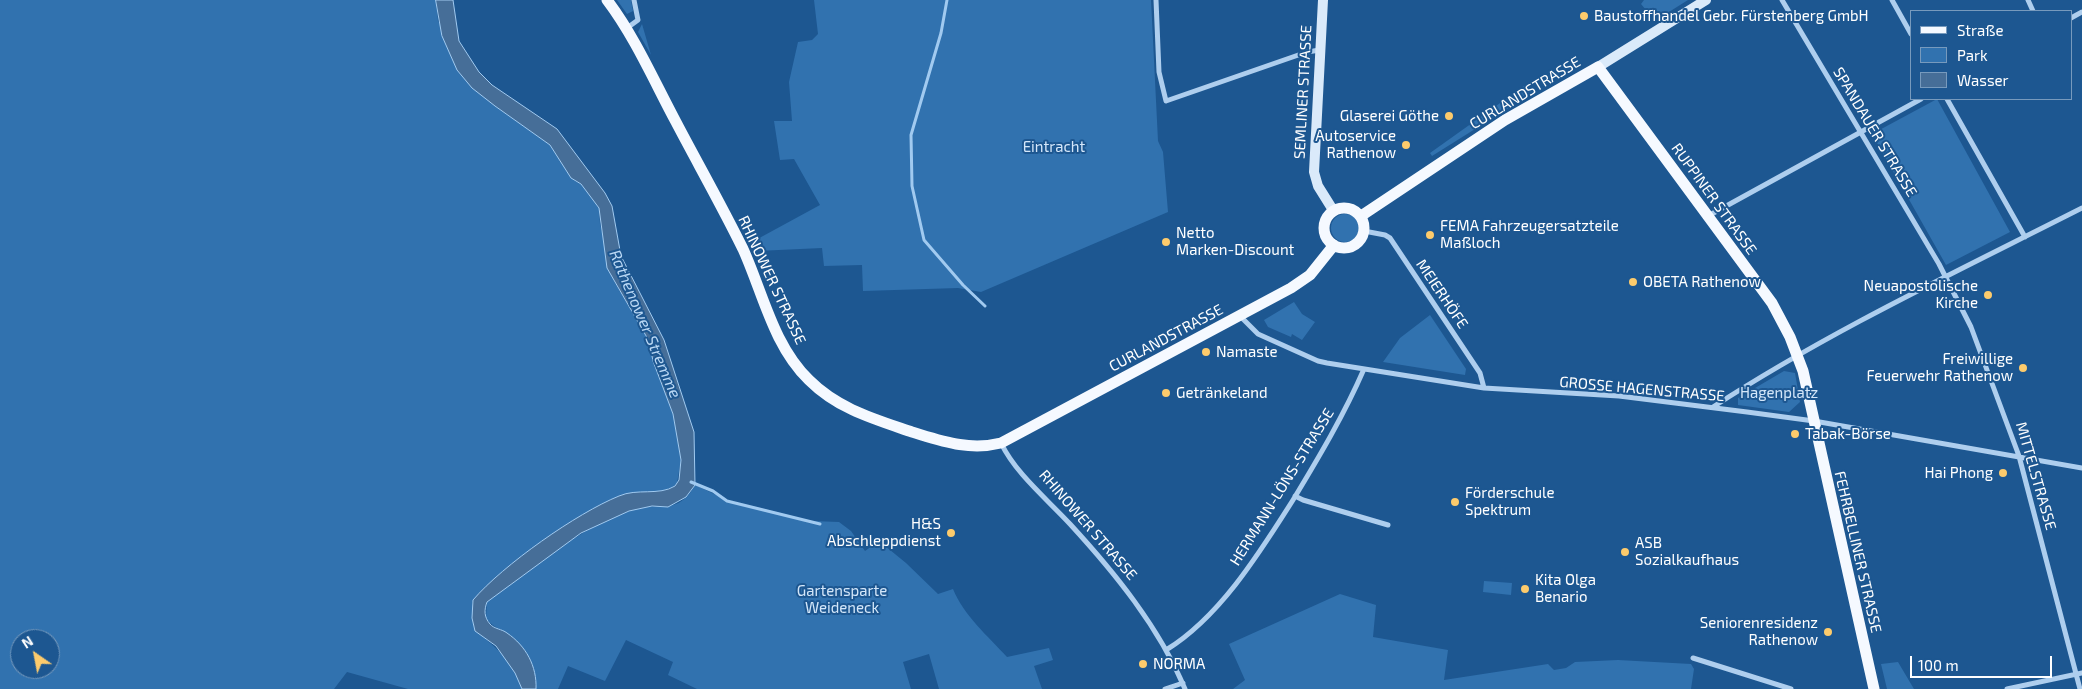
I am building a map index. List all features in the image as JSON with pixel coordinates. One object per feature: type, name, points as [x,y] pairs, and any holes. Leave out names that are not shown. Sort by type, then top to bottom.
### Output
[{"type":"main road","name":"RHINOWER STRASSE","points":[[607,0],[626,28],[743,249],[779,338],[791,358],[808,379],[824,394],[861,415],[962,446],[988,446],[1001,443]]},
{"type":"main road","name":"RUPPINER STRASSE","points":[[1598,67],[1772,303],[1798,355]]},
{"type":"main road","name":"CURLANDSTRASSE","points":[[1361,216],[1505,120],[1598,67]]},
{"type":"main road","points":[[1348,208],[1361,216],[1364,231],[1362,238],[1353,246],[1346,248],[1334,246],[1326,236],[1324,228],[1325,220],[1333,210],[1348,208]]},
{"type":"main road","name":"CURLANDSTRASSE","points":[[1001,443],[1291,288],[1310,275],[1334,246]]},
{"type":"main road","points":[[1798,355],[1814,421]]},
{"type":"main road","name":"FEHRBELLINER STRASSE","points":[[1814,421],[1874,689]]},
{"type":"street","points":[[626,28],[638,20],[634,0]]},
{"type":"street","points":[[1156,0],[1158,72],[1166,101],[1307,52],[1320,50]]},
{"type":"street","name":"SEMLINER STRASSE","points":[[1324,0],[1314,172],[1318,186],[1333,210]]},
{"type":"street","name":"CURLANDSTRASSE","points":[[1598,67],[1706,0]]},
{"type":"street","name":"SPANDAUER STRASSE","points":[[1782,0],[1946,278]]},
{"type":"street","points":[[1892,0],[1910,32]]},
{"type":"street","points":[[1708,216],[1919,100]]},
{"type":"street","points":[[1948,100],[2024,237]]},
{"type":"street","points":[[1713,408],[1798,355],[2082,208]]},
{"type":"street","name":"MEIERHÖFE","points":[[1364,231],[1385,235],[1390,238],[1480,373],[1484,388]]},
{"type":"street","name":"MITTELSTRASSE","points":[[1946,278],[1982,352],[2019,456],[2079,674],[2080,689]]},
{"type":"street","name":"GROSSE HAGENSTRASSE","points":[[1240,316],[1258,334],[1318,361],[1484,388],[1619,396],[1814,421],[2082,468]]},
{"type":"street","name":"HERMANN-LÖNS-STRASSE","points":[[1166,650],[1200,621],[1233,587],[1273,531],[1343,414],[1364,369]]},
{"type":"street","name":"RHINOWER STRASSE","points":[[1001,443],[1022,473],[1113,573],[1166,650],[1185,689]]},
{"type":"street","points":[[1295,496],[1388,525]]},
{"type":"street","points":[[1693,658],[1791,689]]},
{"type":"street","points":[[2007,689],[2079,674]]},
{"type":"street","points":[[1165,689],[1183,683]]},
{"type":"green space","points":[[0,0],[436,0],[438,21],[495,106],[550,145],[575,181],[581,184],[599,208],[600,224],[614,281],[649,341],[653,361],[673,414],[681,460],[677,483],[666,490],[619,496],[582,515],[540,543],[500,574],[472,603],[474,628],[509,662],[515,670],[522,689],[408,689],[347,672],[334,689],[0,689]]},
{"type":"green space","points":[[617,0],[631,0],[633,11],[627,14]]},
{"type":"green space","name":"Eintracht","points":[[814,0],[1151,0],[1158,141],[1163,152],[1168,212],[981,292],[958,288],[863,291],[862,265],[824,266],[822,248],[757,251],[752,242],[820,205],[794,159],[780,160],[774,121],[792,121],[789,82],[798,42],[812,40],[818,34]]},
{"type":"green space","points":[[1644,0],[1688,0],[1661,17],[1651,16],[1641,4]]},
{"type":"green space","points":[[642,24],[651,55],[638,32]]},
{"type":"green space","points":[[1524,86],[1531,94],[1432,156],[1430,153]]},
{"type":"green space","points":[[1938,100],[2010,232],[1946,265],[1872,134]]},
{"type":"green space","points":[[1345,214],[1355,218],[1359,228],[1355,238],[1345,242],[1335,238],[1331,228],[1335,218]]},
{"type":"green space","points":[[1294,302],[1302,314],[1315,322],[1302,340],[1292,334],[1291,337],[1268,327],[1264,320]]},
{"type":"green space","points":[[1430,315],[1466,369],[1465,375],[1383,362],[1400,338]]},
{"type":"green space","name":"Hagenplatz","points":[[1784,371],[1795,373],[1800,402],[1789,412],[1738,405],[1738,398]]},
{"type":"green space","name":"Gartensparte Weideneck","points":[[695,485],[727,500],[812,521],[839,522],[851,531],[865,551],[879,541],[906,563],[938,594],[953,589],[970,617],[1007,657],[1049,648],[1053,660],[1034,666],[1042,689],[939,689],[929,654],[903,662],[911,689],[697,689],[668,675],[673,662],[626,640],[605,681],[568,666],[558,689],[536,689],[534,674],[524,651],[514,639],[486,618],[487,602],[552,553],[606,520],[636,509],[675,504],[682,501]]},
{"type":"green space","points":[[1484,581],[1512,583],[1511,595],[1483,592]]},
{"type":"green space","points":[[1340,594],[1376,605],[1373,637],[1448,650],[1444,680],[1548,664],[1554,670],[1566,668],[1575,662],[1618,660],[1691,664],[1694,669],[1691,689],[1233,689],[1245,680],[1229,644]]},
{"type":"green space","points":[[1898,662],[1914,689],[1887,689],[1881,664]]},
{"type":"water","name":"Rathenower Stremme","points":[[436,0],[453,0],[459,41],[479,72],[492,85],[557,129],[605,193],[612,206],[621,256],[664,340],[694,432],[695,485],[686,497],[668,507],[652,506],[629,511],[581,533],[487,602],[485,613],[490,624],[514,638],[529,657],[535,672],[536,689],[522,689],[515,673],[496,646],[475,631],[472,618],[473,600],[486,586],[521,556],[583,514],[619,496],[633,492],[662,491],[675,486],[679,480],[681,460],[673,414],[653,361],[649,341],[607,268],[599,208],[581,184],[571,178],[550,145],[472,88],[457,70],[442,36]]},
{"type":"waterway","points":[[947,0],[941,33],[911,135],[912,186],[924,240],[963,285],[985,306]]},
{"type":"waterway","points":[[691,482],[713,491],[727,501],[820,524]]},
{"type":"place","name":"Baustoffhandel Gebr. Fürstenberg GmbH","points":[[1584,16]]},
{"type":"place","name":"Glaserei Göthe","points":[[1449,116]]},
{"type":"place","name":"Autoservice Rathenow","points":[[1406,145]]},
{"type":"place","name":"FEMA Fahrzeugersatzteile Maßloch","points":[[1430,235]]},
{"type":"place","name":"Netto Marken-Discount","points":[[1166,242]]},
{"type":"place","name":"OBETA Rathenow","points":[[1633,282]]},
{"type":"place","name":"Neuapostolische Kirche","points":[[1988,295]]},
{"type":"place","name":"Namaste","points":[[1206,352]]},
{"type":"place","name":"Freiwillige Feuerwehr Rathenow","points":[[2023,368]]},
{"type":"place","name":"Getränkeland","points":[[1166,393]]},
{"type":"place","name":"Tabak-Börse","points":[[1795,434]]},
{"type":"place","name":"Hai Phong","points":[[2003,473]]},
{"type":"place","name":"Förderschule Spektrum","points":[[1455,502]]},
{"type":"place","name":"H&S Abschleppdienst","points":[[951,533]]},
{"type":"place","name":"ASB Sozialkaufhaus","points":[[1625,552]]},
{"type":"place","name":"Kita Olga Benario","points":[[1525,589]]},
{"type":"place","name":"Seniorenresidenz Rathenow","points":[[1828,632]]},
{"type":"place","name":"NORMA","points":[[1143,664]]}]
